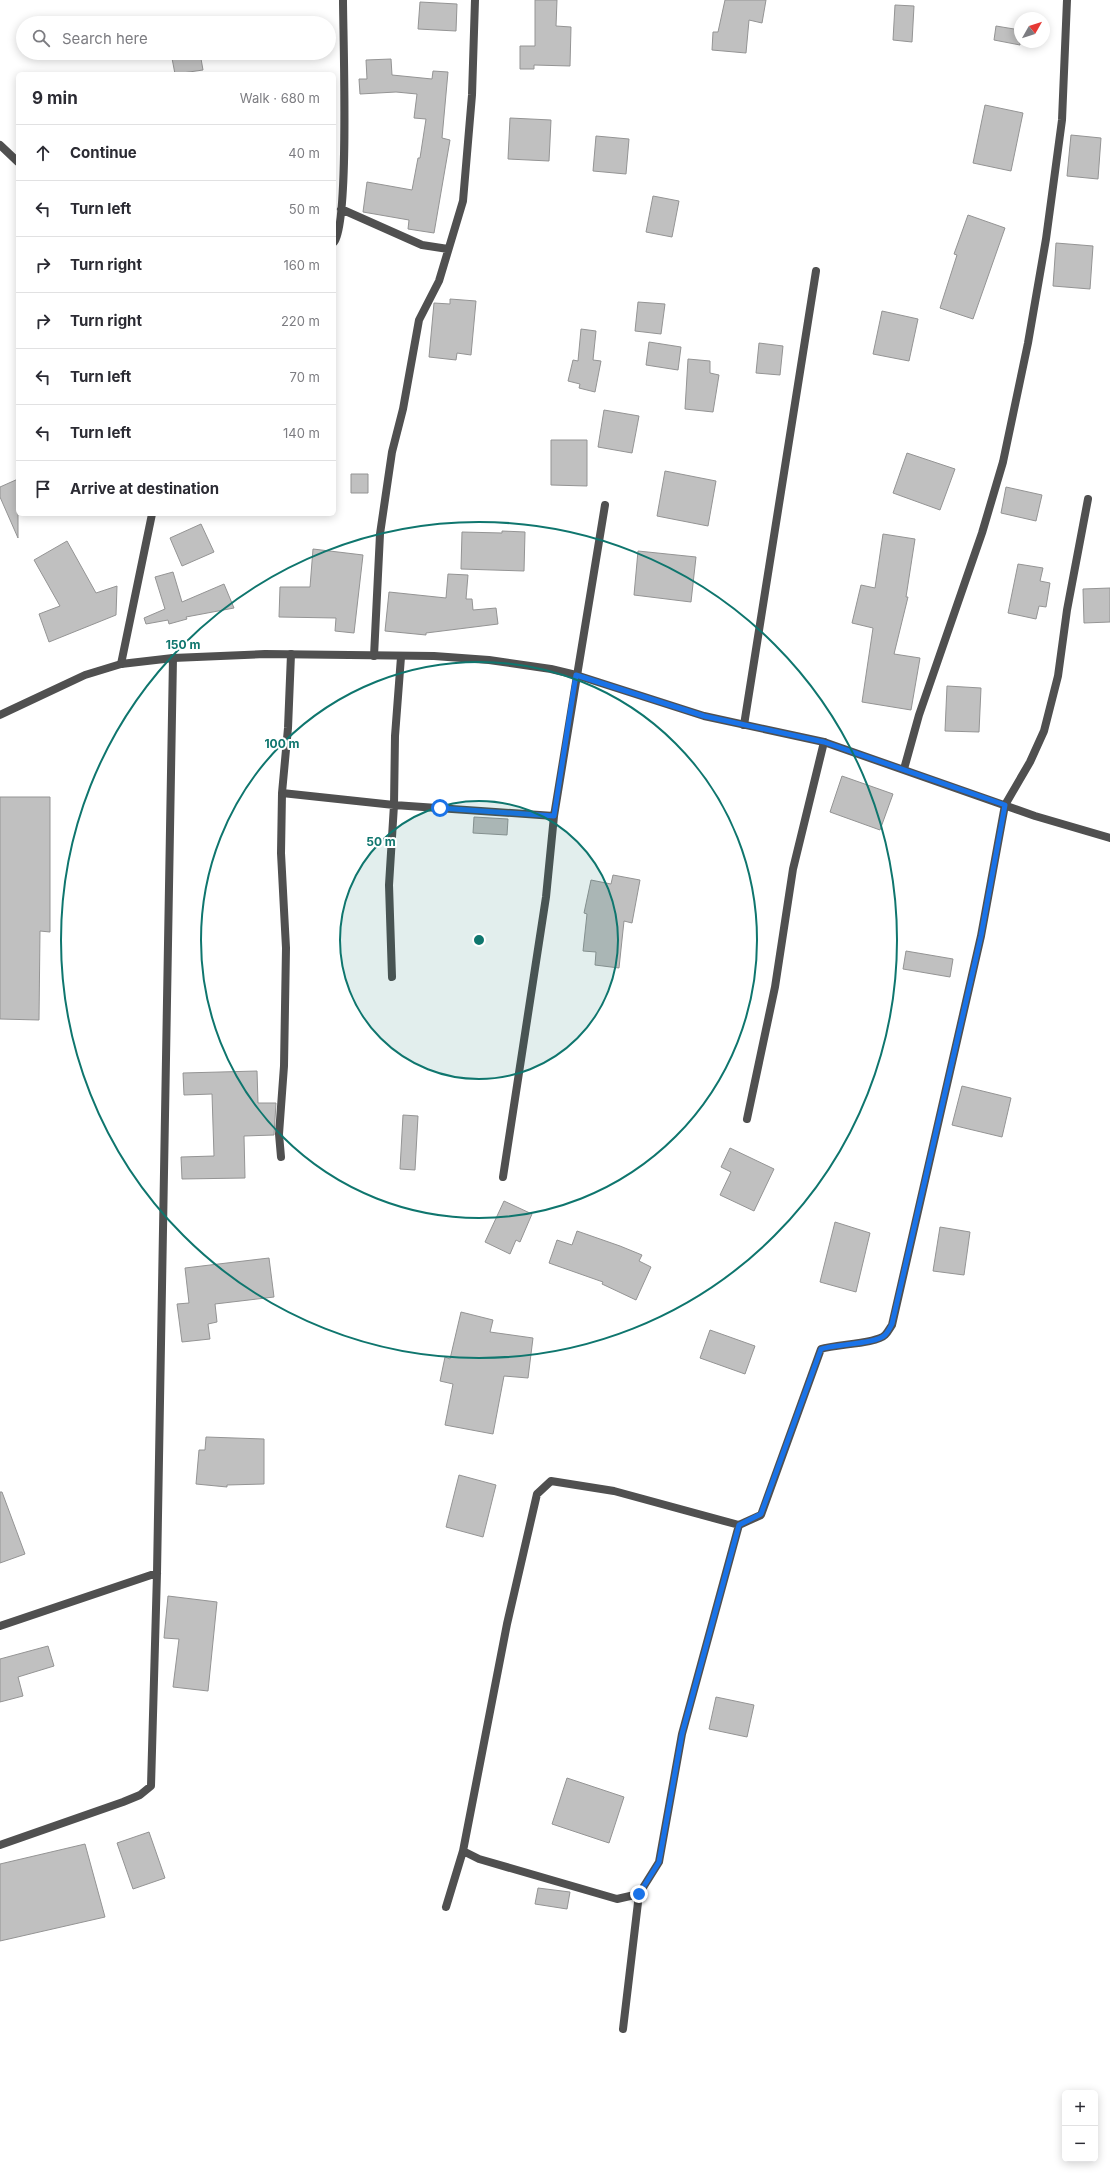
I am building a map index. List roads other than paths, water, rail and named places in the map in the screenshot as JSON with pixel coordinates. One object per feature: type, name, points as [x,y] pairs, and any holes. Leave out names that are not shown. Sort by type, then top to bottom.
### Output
[{"type":"street","points":[[336,240],[338,238],[341,209],[346,94],[342,0]]},
{"type":"street","points":[[374,656],[380,534],[392,452],[403,409],[419,320],[439,281],[463,201],[472,95],[475,0]]},
{"type":"street","points":[[904,769],[919,715],[982,533],[1003,462],[1028,343],[1046,239],[1062,120],[1067,0]]},
{"type":"street","points":[[0,145],[16,160]]},
{"type":"street","points":[[341,209],[422,245],[448,250]]},
{"type":"street","points":[[744,725],[816,271]]},
{"type":"street","points":[[446,1907],[463,1850],[507,1624],[537,1494],[551,1481],[614,1491],[739,1525],[761,1514],[821,1349],[833,1345],[866,1342],[884,1336],[892,1324],[981,936],[1005,805],[1030,762],[1044,731],[1058,676],[1067,610],[1088,499]]},
{"type":"street","points":[[503,1177],[544,904],[554,816],[605,505]]},
{"type":"street","points":[[120,664],[152,516]]},
{"type":"street","points":[[281,1157],[279,1134],[284,1066],[286,948],[281,853],[282,793],[288,728],[291,654]]},
{"type":"street","points":[[0,715],[85,675],[120,664],[173,658],[291,654],[401,657],[434,656],[488,660],[551,669],[576,675],[704,716],[824,742],[1005,805],[1110,838]]},
{"type":"street","points":[[392,977],[389,885],[394,805],[395,736],[401,657]]},
{"type":"street","points":[[0,1845],[123,1802],[140,1795],[151,1786],[157,1573],[173,658]]},
{"type":"street","points":[[747,1119],[774,987],[793,869],[824,742]]},
{"type":"street","points":[[282,793],[394,805],[554,816]]},
{"type":"street","points":[[623,2029],[639,1894],[659,1862],[682,1734],[739,1525]]},
{"type":"street","points":[[0,1626],[157,1573]]},
{"type":"street","points":[[463,1850],[479,1860],[618,1899],[639,1894]]}]
